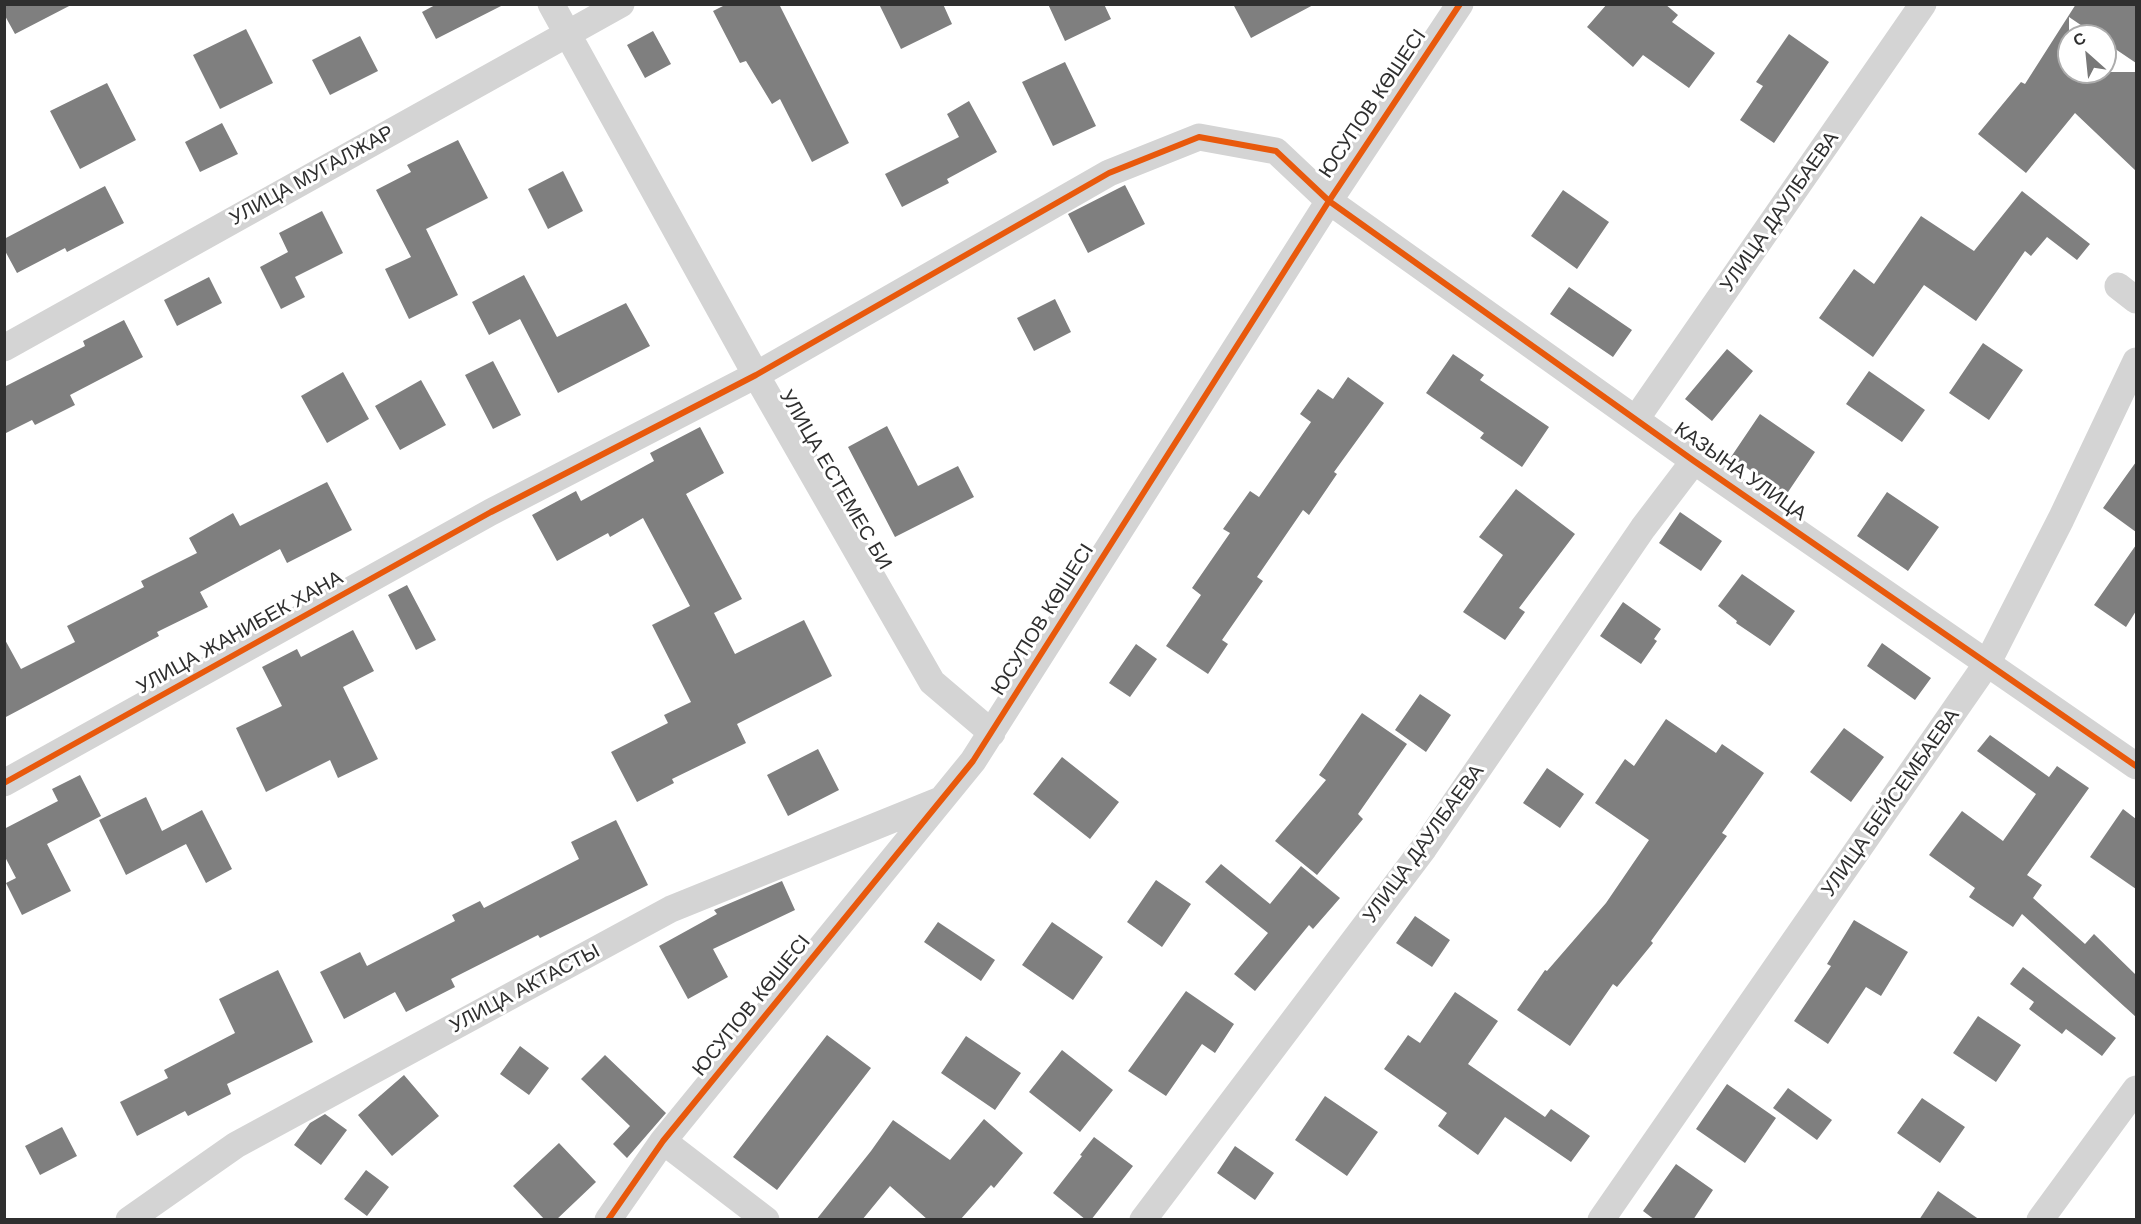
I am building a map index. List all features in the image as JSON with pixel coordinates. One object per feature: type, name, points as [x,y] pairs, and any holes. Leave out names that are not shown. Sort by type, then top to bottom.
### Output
[{"type":"street","name":"УЛИЦА ЕСТЕМЕС БИ","points":[[551,4],[565,34],[756,375],[932,682],[992,733]]},
{"type":"street","name":"УЛИЦА МУГАЛЖАР","points":[[4,348],[621,4]]},
{"type":"street","name":"ЮСУПОВ КӨШЕСІ","points":[[608,1220],[663,1141],[973,761],[1329,201],[1460,4]]},
{"type":"street","name":"УЛИЦА ДАУЛБАЕВА","points":[[1636,419],[1923,4]]},
{"type":"street","name":"КАЗЫНА УЛИЦА","points":[[756,375],[1109,173],[1199,137],[1276,151],[1329,201],[1694,461],[2136,766]]},
{"type":"street","name":"УЛИЦА БЕЙСЕМБАЕВА","points":[[1602,1220],[1988,662],[2061,519],[2136,361]]},
{"type":"street","name":"УЛИЦА ЖАНИБЕК ХАНА","points":[[4,783],[491,512],[756,375]]},
{"type":"street","name":"УЛИЦА ДАУЛБАЕВА","points":[[1143,1220],[1424,848],[1643,528],[1694,461]]},
{"type":"street","name":"УЛИЦА АКТАСТЫ","points":[[129,1220],[236,1145],[671,909],[942,799]]},
{"type":"street","points":[[2040,1220],[2136,1089]]},
{"type":"street","points":[[663,1141],[766,1220]]},
{"type":"building","points":[[4,4],[73,4],[15,34],[4,14]]},
{"type":"building","points":[[437,4],[505,4],[436,39],[422,12]]},
{"type":"building","points":[[727,4],[779,4],[849,143],[812,162],[780,99],[772,104],[746,61],[740,63],[713,11]]},
{"type":"building","points":[[879,4],[943,4],[952,24],[901,49]]},
{"type":"building","points":[[1048,4],[1104,4],[1111,19],[1065,41]]},
{"type":"building","points":[[1233,4],[1315,4],[1251,38]]},
{"type":"building","points":[[1607,4],[1665,4],[1678,15],[1672,22],[1715,53],[1689,88],[1643,55],[1633,67],[1587,27]]},
{"type":"building","points":[[2076,4],[2136,4],[2136,63],[2117,50],[2117,24],[2079,24],[2069,17],[2069,24],[2063,24]]},
{"type":"building","points":[[246,29],[273,83],[220,109],[193,55]]},
{"type":"building","points":[[653,31],[671,64],[645,78],[627,45]]},
{"type":"building","points":[[1789,34],[1829,62],[1774,143],[1740,120],[1763,86],[1756,82]]},
{"type":"building","points":[[2057,34],[2057,84],[2117,84],[2117,72],[2136,72],[2136,171],[2075,113],[2026,173],[1978,134],[2021,82],[2025,84]]},
{"type":"building","points":[[360,36],[378,71],[330,95],[312,60]]},
{"type":"building","points":[[1065,62],[1096,126],[1053,146],[1022,82]]},
{"type":"building","points":[[107,83],[136,140],[80,169],[50,111]]},
{"type":"building","points":[[969,101],[997,152],[947,179],[949,183],[902,207],[885,174],[959,137],[947,114]]},
{"type":"building","points":[[222,123],[238,154],[200,172],[185,142]]},
{"type":"building","points":[[458,140],[488,198],[426,229],[458,295],[409,319],[385,269],[411,257],[376,190],[411,172],[407,165]]},
{"type":"building","points":[[563,171],[583,211],[548,229],[528,189]]},
{"type":"building","points":[[1125,185],[1145,224],[1088,253],[1068,214]]},
{"type":"building","points":[[105,186],[124,223],[67,252],[65,248],[17,273],[4,249],[4,239]]},
{"type":"building","points":[[1563,190],[1609,222],[1577,269],[1531,236]]},
{"type":"building","points":[[2022,191],[2090,244],[2077,260],[2047,237],[2031,256],[2025,251],[1976,321],[1924,285],[1873,357],[1819,318],[1854,269],[1874,284],[1921,216],[1974,251]]},
{"type":"building","points":[[322,211],[343,253],[295,277],[305,297],[281,309],[260,267],[288,252],[279,233]]},
{"type":"building","points":[[524,275],[557,337],[626,303],[650,346],[558,393],[520,319],[489,335],[472,302]]},
{"type":"building","points":[[209,277],[222,303],[177,326],[164,300]]},
{"type":"building","points":[[1569,287],[1632,330],[1613,357],[1550,314]]},
{"type":"building","points":[[1055,299],[1071,332],[1034,351],[1017,318]]},
{"type":"building","points":[[124,320],[143,357],[70,395],[75,405],[35,425],[32,420],[4,434],[4,387],[85,346],[83,341]]},
{"type":"building","points":[[1983,343],[2023,370],[1989,420],[1949,393]]},
{"type":"building","points":[[1727,349],[1753,371],[1712,421],[1685,399]]},
{"type":"building","points":[[1453,354],[1484,375],[1480,380],[1549,427],[1522,467],[1480,438],[1484,433],[1426,393]]},
{"type":"building","points":[[493,361],[521,415],[493,429],[465,375]]},
{"type":"building","points":[[1869,371],[1925,410],[1902,442],[1846,404]]},
{"type":"building","points":[[343,372],[369,419],[327,443],[301,396]]},
{"type":"building","points":[[1348,377],[1384,403],[1334,472],[1337,474],[1309,515],[1303,510],[1257,577],[1263,581],[1222,640],[1228,644],[1208,674],[1166,646],[1201,595],[1192,588],[1230,533],[1223,529],[1250,491],[1259,497],[1311,422],[1300,414],[1318,389],[1333,399]]},
{"type":"building","points":[[421,380],[446,425],[400,450],[375,406]]},
{"type":"building","points":[[1760,414],[1815,452],[1786,495],[1731,457]]},
{"type":"building","points":[[887,426],[918,486],[958,466],[974,497],[895,537],[848,447]]},
{"type":"building","points":[[700,427],[724,473],[686,494],[742,599],[714,613],[735,654],[804,620],[832,676],[737,724],[746,743],[672,779],[674,783],[637,802],[611,752],[668,723],[664,715],[691,702],[652,625],[690,606],[643,518],[610,537],[608,533],[557,561],[532,515],[576,491],[581,501],[654,461],[650,453]]},
{"type":"building","points":[[2136,462],[2136,532],[2103,508]]},
{"type":"building","points":[[327,482],[352,530],[287,563],[280,549],[200,592],[208,607],[157,632],[159,636],[4,718],[4,638],[21,669],[75,642],[67,626],[144,587],[141,581],[197,553],[189,538],[233,513],[240,526]]},
{"type":"building","points":[[1516,489],[1575,534],[1519,608],[1525,612],[1505,640],[1463,612],[1503,555],[1479,537]]},
{"type":"building","points":[[1887,492],[1939,527],[1908,571],[1857,536]]},
{"type":"building","points":[[1680,512],[1722,541],[1701,571],[1659,543]]},
{"type":"building","points":[[2136,545],[2136,611],[2126,627],[2094,605]]},
{"type":"building","points":[[1742,574],[1795,611],[1770,646],[1736,623],[1737,621],[1718,606]]},
{"type":"building","points":[[407,585],[436,640],[416,650],[388,595]]},
{"type":"building","points":[[1623,602],[1661,629],[1654,639],[1657,641],[1641,664],[1600,636]]},
{"type":"building","points":[[353,630],[374,671],[343,687],[378,759],[338,778],[330,760],[266,792],[236,728],[282,706],[262,667],[297,649],[301,657]]},
{"type":"building","points":[[1882,643],[1931,678],[1915,700],[1867,666]]},
{"type":"building","points":[[1136,644],[1157,659],[1130,697],[1109,683]]},
{"type":"building","points":[[1420,694],[1451,715],[1426,752],[1395,730]]},
{"type":"building","points":[[1362,713],[1407,744],[1358,814],[1363,819],[1317,875],[1275,841],[1326,780],[1319,775]]},
{"type":"building","points":[[1666,719],[1716,753],[1722,744],[1764,773],[1722,833],[1727,836],[1651,941],[1653,943],[1617,987],[1613,984],[1570,1046],[1517,1010],[1545,970],[1547,971],[1606,903],[1649,840],[1595,803],[1625,759],[1634,766]]},
{"type":"building","points":[[1844,728],[1884,757],[1851,802],[1810,772]]},
{"type":"building","points":[[1990,735],[2049,777],[2057,766],[2089,788],[2027,875],[2042,885],[2033,898],[2085,944],[2094,934],[2136,975],[2136,1017],[2022,914],[2013,927],[1969,897],[1975,888],[1929,855],[1962,811],[2003,841],[2036,794],[1977,751]]},
{"type":"building","points":[[818,749],[839,790],[788,816],[767,775]]},
{"type":"building","points":[[1062,757],[1119,802],[1090,839],[1033,794]]},
{"type":"building","points":[[1547,768],[1584,794],[1560,828],[1523,803]]},
{"type":"building","points":[[80,775],[101,816],[47,844],[71,891],[22,915],[6,883],[16,878],[4,855],[4,829],[58,801],[52,789]]},
{"type":"building","points":[[146,797],[162,831],[202,810],[232,869],[206,883],[186,844],[126,875],[99,820]]},
{"type":"building","points":[[2123,809],[2136,819],[2136,889],[2090,857]]},
{"type":"building","points":[[616,820],[648,885],[540,938],[538,935],[451,979],[455,987],[406,1012],[395,992],[344,1019],[320,972],[360,952],[367,966],[455,921],[452,915],[480,901],[484,908],[579,859],[571,842]]},
{"type":"building","points":[[1221,864],[1270,904],[1301,866],[1340,898],[1313,929],[1309,925],[1255,991],[1234,974],[1268,933],[1205,882]]},
{"type":"building","points":[[1156,880],[1191,904],[1162,947],[1127,922]]},
{"type":"building","points":[[782,881],[795,910],[713,949],[728,977],[688,999],[659,946],[717,914],[714,910]]},
{"type":"building","points":[[1415,916],[1450,940],[1432,967],[1396,943]]},
{"type":"building","points":[[1854,920],[1908,952],[1881,996],[1866,987],[1828,1044],[1794,1021],[1831,966],[1827,964]]},
{"type":"building","points":[[938,922],[995,960],[981,981],[924,942]]},
{"type":"building","points":[[1052,922],[1103,957],[1073,1000],[1022,965]]},
{"type":"building","points":[[2023,967],[2116,1038],[2102,1056],[2066,1029],[2062,1034],[2029,1009],[2034,1002],[2010,984]]},
{"type":"building","points":[[278,970],[313,1042],[227,1084],[231,1094],[188,1116],[185,1111],[137,1136],[120,1102],[168,1078],[164,1070],[235,1033],[219,999]]},
{"type":"building","points":[[1186,991],[1234,1024],[1215,1053],[1202,1044],[1166,1096],[1128,1071]]},
{"type":"building","points":[[1455,992],[1498,1021],[1468,1064],[1545,1117],[1551,1109],[1590,1136],[1571,1162],[1505,1117],[1478,1155],[1438,1126],[1447,1113],[1384,1069],[1408,1035],[1420,1043]]},
{"type":"building","points":[[1978,1016],[2021,1045],[1996,1082],[1953,1053]]},
{"type":"building","points":[[827,1035],[871,1068],[777,1190],[733,1157]]},
{"type":"building","points":[[966,1036],[1021,1073],[995,1110],[941,1073]]},
{"type":"building","points":[[520,1046],[549,1068],[529,1095],[500,1074]]},
{"type":"building","points":[[1062,1050],[1113,1090],[1080,1132],[1029,1092]]},
{"type":"building","points":[[605,1055],[666,1113],[627,1158],[613,1144],[630,1126],[581,1079]]},
{"type":"building","points":[[404,1075],[439,1116],[392,1156],[358,1115]]},
{"type":"building","points":[[1727,1084],[1776,1118],[1745,1163],[1696,1129]]},
{"type":"building","points":[[1788,1088],[1832,1120],[1817,1140],[1773,1108]]},
{"type":"building","points":[[1325,1096],[1378,1132],[1347,1176],[1295,1140]]},
{"type":"building","points":[[1922,1098],[1965,1127],[1940,1163],[1897,1133]]},
{"type":"building","points":[[325,1114],[347,1130],[321,1165],[294,1145],[310,1123]]},
{"type":"building","points":[[984,1119],[1023,1153],[994,1188],[991,1185],[960,1220],[928,1220],[890,1186],[862,1220],[816,1220],[893,1120],[950,1160]]},
{"type":"building","points":[[62,1127],[77,1156],[40,1175],[25,1146]]},
{"type":"building","points":[[1094,1137],[1133,1166],[1091,1220],[1086,1220],[1053,1193]]},
{"type":"building","points":[[559,1143],[596,1182],[556,1220],[545,1220],[513,1186]]},
{"type":"building","points":[[1235,1146],[1274,1173],[1255,1200],[1217,1173]]},
{"type":"building","points":[[1676,1164],[1713,1190],[1693,1220],[1655,1220],[1643,1211]]},
{"type":"building","points":[[366,1170],[389,1187],[367,1216],[344,1199]]},
{"type":"building","points":[[1938,1191],[1980,1220],[1919,1220]]},
{"type":"cycle path","points":[[608,1220],[663,1141],[973,761],[1329,201],[1460,4]]},
{"type":"cycle path","points":[[4,783],[491,512],[756,375],[1109,173],[1199,137],[1276,151],[1329,201],[1694,461],[2136,766]]}]
